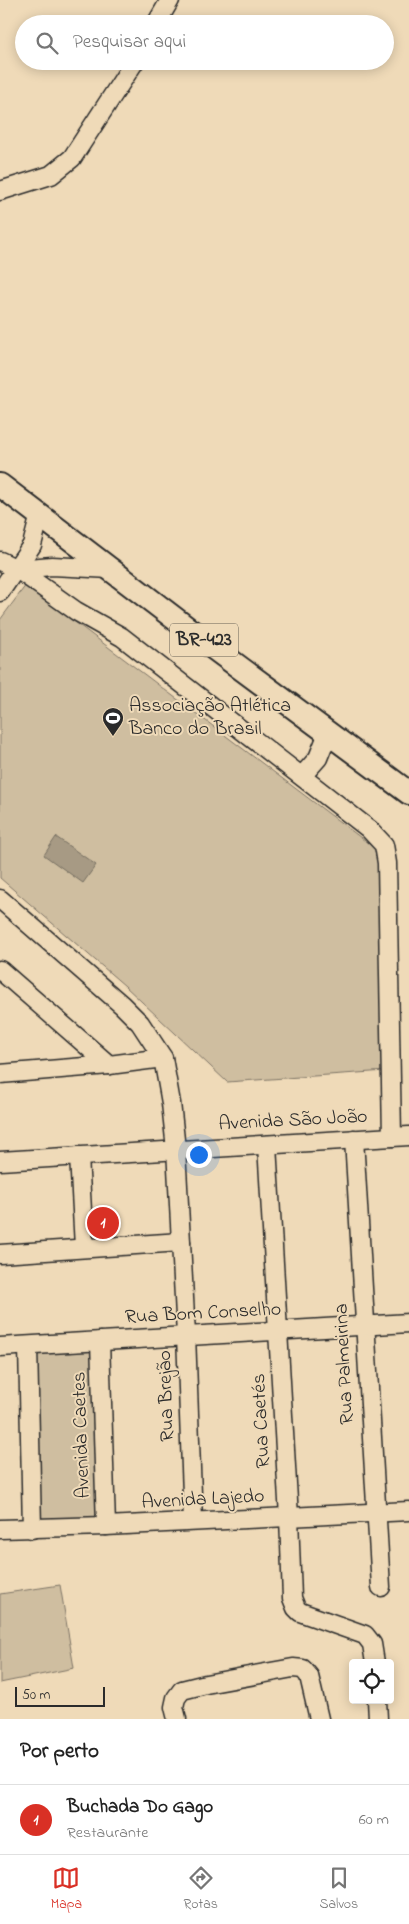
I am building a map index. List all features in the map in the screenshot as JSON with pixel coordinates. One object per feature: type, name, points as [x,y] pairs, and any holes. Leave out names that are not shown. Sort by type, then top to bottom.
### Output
[{"type":"main road","name":"BR-423","points":[[0,485],[328,734],[409,793]]},
{"type":"street","points":[[161,15],[170,0]]},
{"type":"street","points":[[0,191],[51,176],[72,158],[129,70]]},
{"type":"street","points":[[0,592],[32,545],[40,514]]},
{"type":"street","points":[[0,561],[17,568],[76,611],[122,637],[369,829],[386,849],[400,1136]]},
{"type":"street","points":[[17,568],[52,566],[111,569]]},
{"type":"street","points":[[302,776],[318,758],[328,734]]},
{"type":"street","points":[[0,899],[122,1005],[140,1023],[163,1058],[109,1065],[0,1074]]},
{"type":"street","points":[[0,970],[9,986],[109,1065]]},
{"type":"street","name":"Rua Brejão","points":[[163,1058],[171,1103],[176,1149],[193,1521]]},
{"type":"street","name":"Avenida São João","points":[[0,1161],[400,1136]]},
{"type":"street","name":"Rua Palmeirina","points":[[354,1139],[380,1587]]},
{"type":"street","name":"Rua Caetés","points":[[267,1145],[292,1594],[296,1608],[310,1617],[365,1636],[372,1644],[374,1659]]},
{"type":"street","points":[[79,1156],[84,1247]]},
{"type":"street","points":[[0,1254],[181,1242]]},
{"type":"street","name":"Rua Bom Conselho","points":[[0,1347],[409,1323]]},
{"type":"street","name":"Avenida Caetes","points":[[100,1341],[106,1526]]},
{"type":"street","points":[[28,1346],[32,1529]]},
{"type":"street","name":"Avenida Lajedo","points":[[0,1529],[106,1526],[409,1511]]},
{"type":"street","points":[[176,1719],[174,1707],[176,1698],[182,1690],[293,1668],[303,1669],[309,1676],[319,1719]]},
{"type":"street","points":[[377,1704],[378,1719]]},
{"type":"shaded area","name":"Associação Atlética Banco do Brasil","points":[[26,585],[381,853],[386,1071],[227,1082],[125,986],[0,878],[0,620]]},
{"type":"shaded area","points":[[56,837],[96,865],[83,883],[44,855]]},
{"type":"shaded area","points":[[96,1346],[102,1520],[38,1523],[33,1350]]},
{"type":"shaded area","points":[[60,1585],[74,1668],[0,1683],[0,1594]]},
{"type":"place","name":"Associação Atlética Banco do Brasil","points":[[113,737]]},
{"type":"place","name":"Buchada Do Gago","points":[[103,1223]]}]
